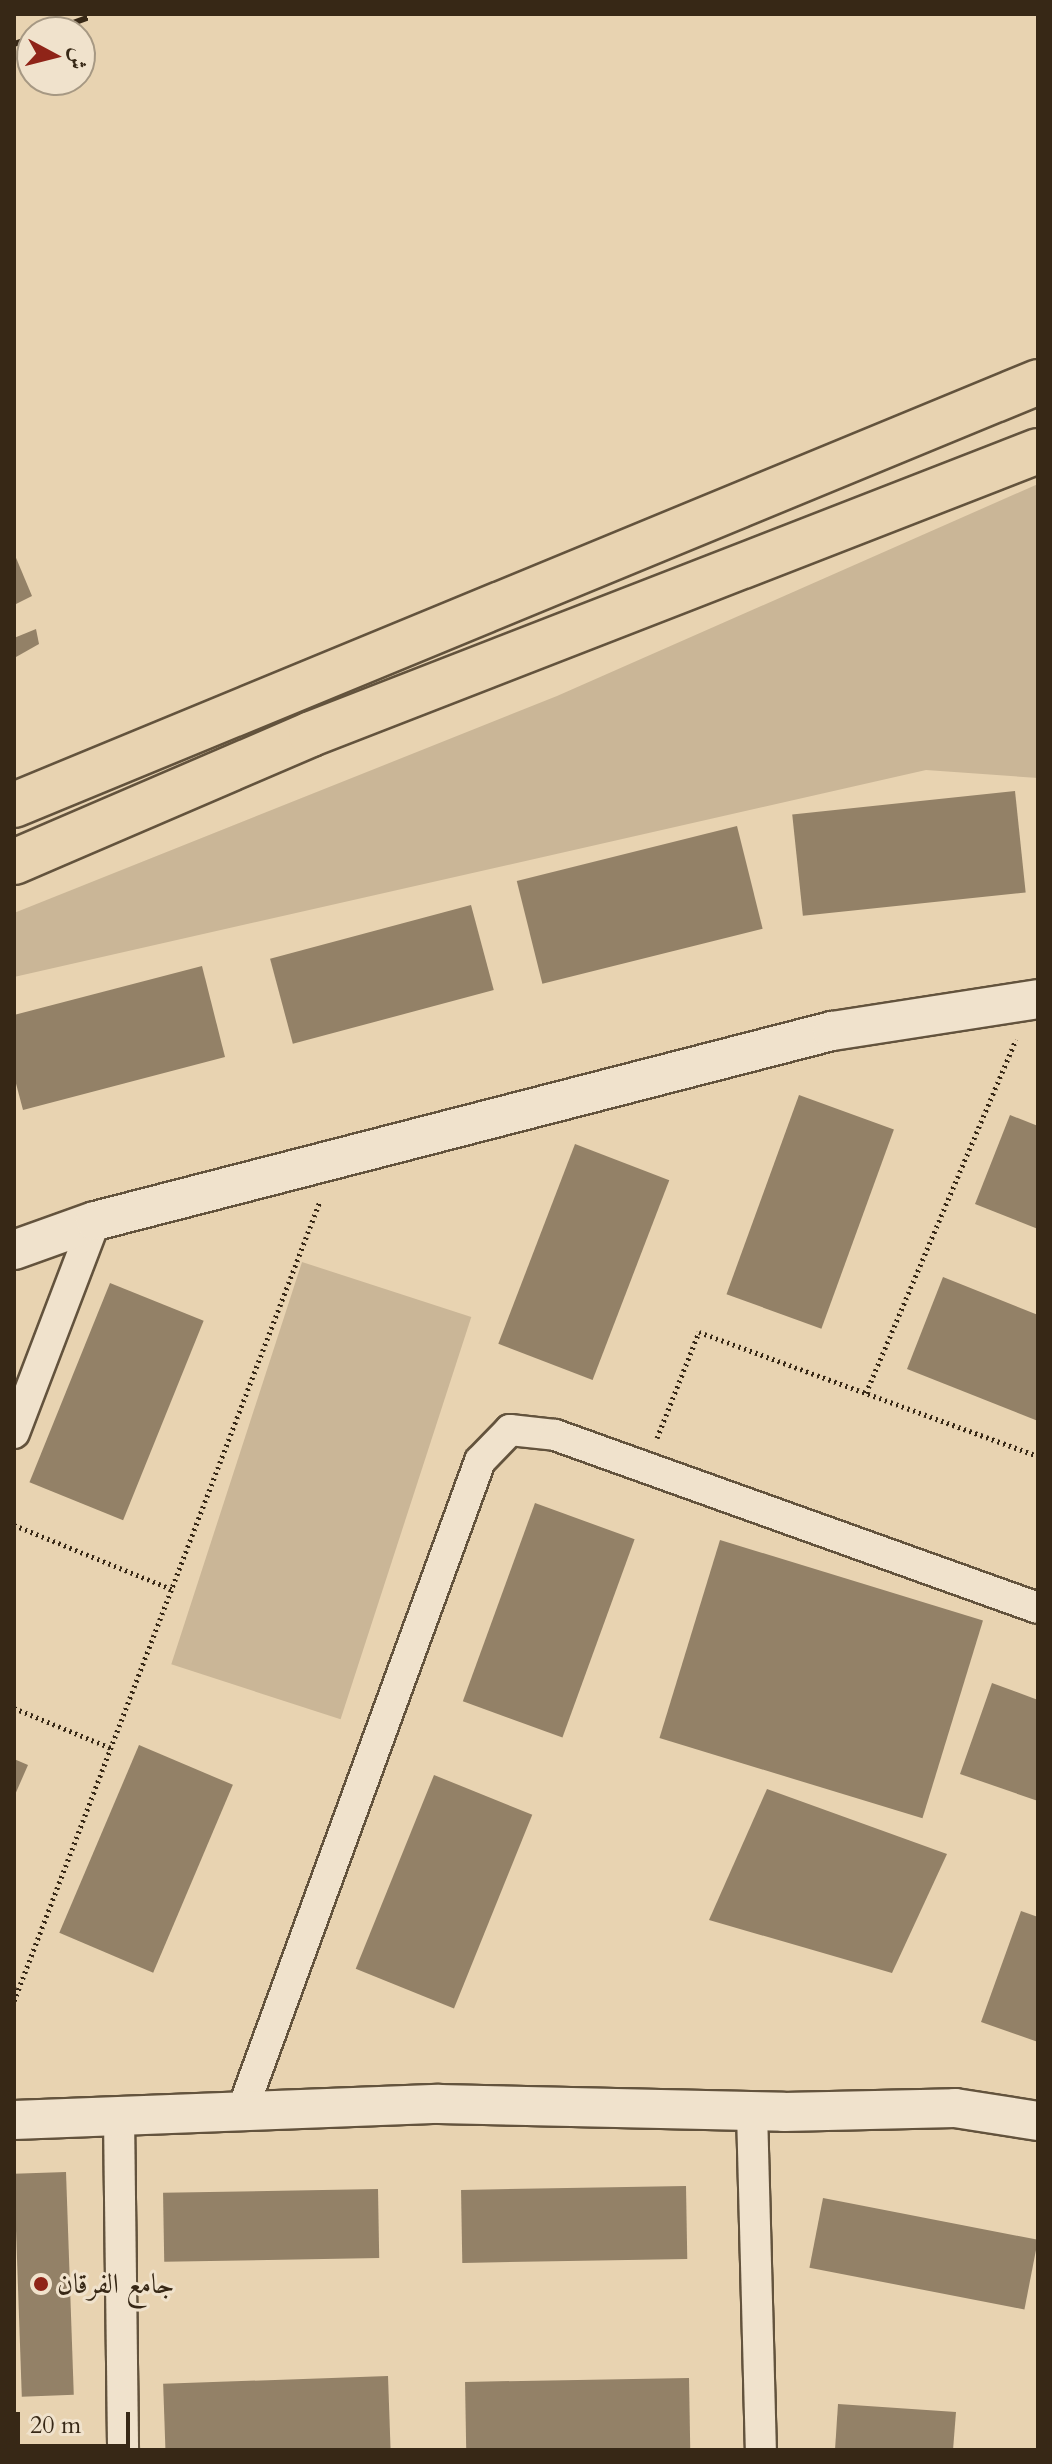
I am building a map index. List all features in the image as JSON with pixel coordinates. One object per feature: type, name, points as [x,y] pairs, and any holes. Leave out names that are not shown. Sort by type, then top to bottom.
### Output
[{"type":"main road","points":[[14,805],[1038,382]]},
{"type":"main road","points":[[14,862],[311,734],[1038,451]]},
{"type":"street","points":[[14,1250],[95,1221],[832,1031],[1036,999]]},
{"type":"street","points":[[14,1433],[95,1221]]},
{"type":"street","points":[[242,2111],[480,1461],[510,1430],[555,1435],[1038,1608]]},
{"type":"street","points":[[14,2120],[439,2104],[752,2111],[955,2108],[1038,2121]]},
{"type":"street","points":[[752,2111],[761,2450]]},
{"type":"street","points":[[119,2116],[123,2450]]},
{"type":"path","points":[[866,1393],[1036,999]]},
{"type":"path","points":[[14,2001],[336,1159]]},
{"type":"path","points":[[645,1467],[699,1332],[1038,1456]]},
{"type":"path","points":[[14,1525],[172,1589]]},
{"type":"path","points":[[14,1708],[111,1748]]},
{"type":"shaded area","points":[[1038,484],[1038,778],[926,770],[14,977],[14,913],[557,696]]},
{"type":"shaded area","points":[[302,1262],[471,1317],[341,1719],[171,1664]]},
{"type":"building","points":[[14,553],[32,596],[14,605]]},
{"type":"building","points":[[36,629],[39,644],[16,657],[14,638]]},
{"type":"building","points":[[1015,791],[1026,892],[803,916],[792,814]]},
{"type":"building","points":[[737,826],[763,929],[542,984],[517,881]]},
{"type":"building","points":[[471,905],[494,990],[293,1044],[270,959]]},
{"type":"building","points":[[202,966],[225,1057],[23,1110],[14,1076],[14,1015]]},
{"type":"building","points":[[799,1095],[894,1130],[821,1329],[726,1294]]},
{"type":"building","points":[[1010,1115],[1038,1126],[1038,1229],[975,1204]]},
{"type":"building","points":[[575,1144],[669,1180],[593,1380],[498,1344]]},
{"type":"building","points":[[943,1277],[1038,1315],[1038,1421],[907,1369]]},
{"type":"building","points":[[110,1283],[204,1321],[123,1520],[29,1482]]},
{"type":"building","points":[[535,1503],[635,1539],[562,1738],[463,1701]]},
{"type":"building","points":[[720,1540],[983,1620],[922,1818],[659,1738]]},
{"type":"building","points":[[992,1683],[1038,1700],[1038,1801],[960,1774]]},
{"type":"building","points":[[139,1745],[233,1785],[153,1973],[59,1933]]},
{"type":"building","points":[[14,1759],[28,1765],[14,1797]]},
{"type":"building","points":[[434,1775],[532,1815],[454,2008],[356,1969]]},
{"type":"building","points":[[767,1789],[947,1854],[892,1973],[709,1920]]},
{"type":"building","points":[[1021,1911],[1038,1917],[1038,2042],[981,2022]]},
{"type":"building","name":"جامع الفرقان","points":[[66,2172],[74,2395],[22,2397],[14,2174]]},
{"type":"building","points":[[686,2186],[687,2259],[462,2263],[461,2190]]},
{"type":"building","points":[[378,2189],[379,2258],[164,2262],[163,2193]]},
{"type":"building","points":[[823,2198],[1038,2240],[1024,2309],[809,2268]]},
{"type":"building","points":[[388,2376],[391,2450],[165,2450],[163,2384]]},
{"type":"building","points":[[689,2378],[690,2450],[466,2450],[465,2382]]},
{"type":"building","points":[[838,2404],[956,2412],[953,2450],[835,2450]]},
{"type":"railway","points":[[92,16],[98,14]]},
{"type":"place","name":"جامع الفرقان","points":[[41,2284]]}]
